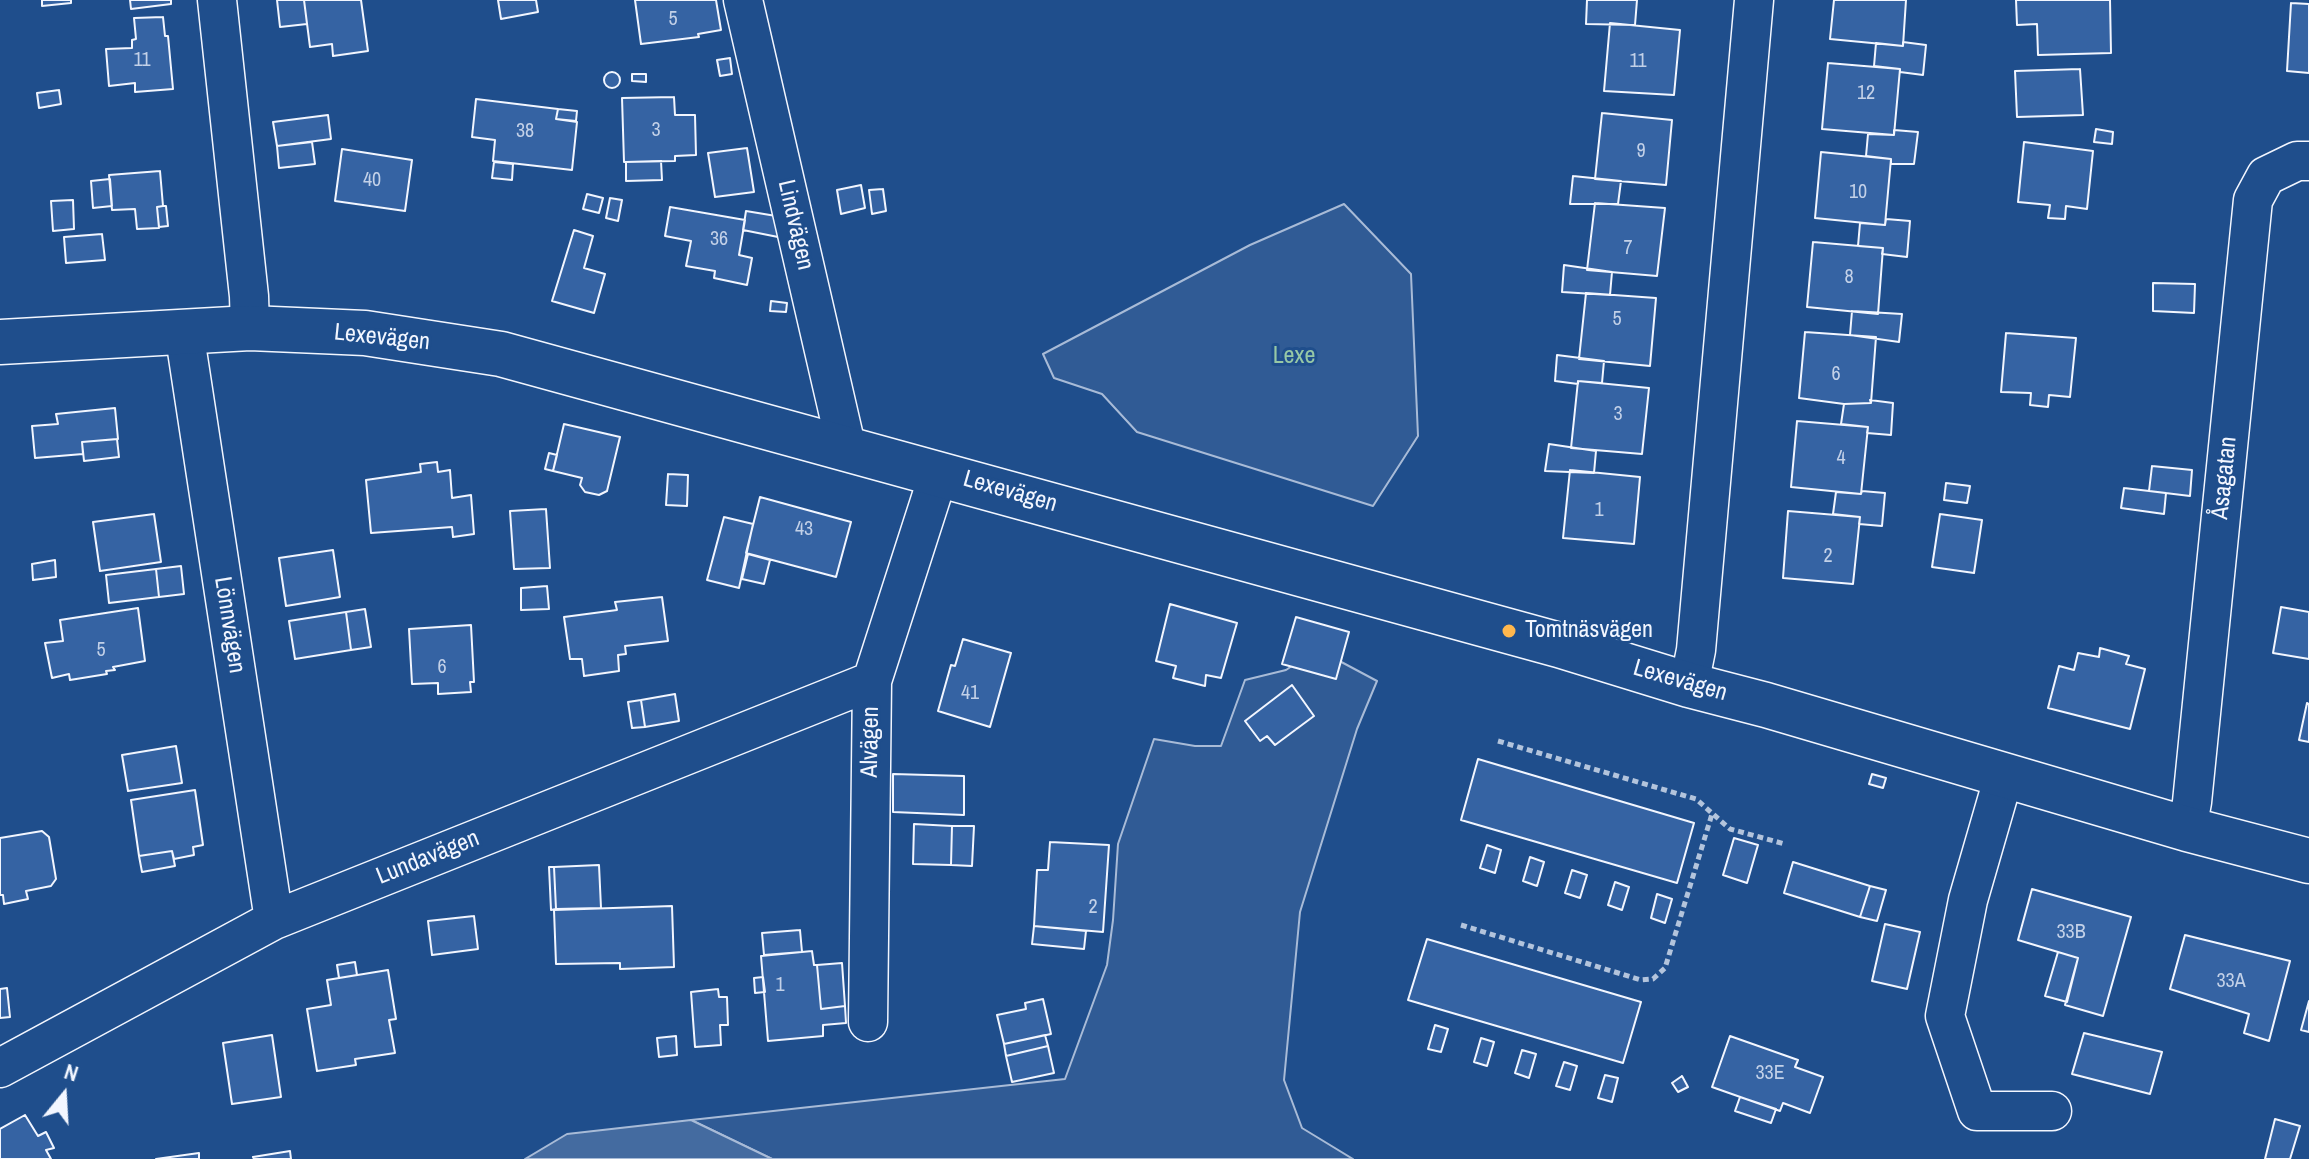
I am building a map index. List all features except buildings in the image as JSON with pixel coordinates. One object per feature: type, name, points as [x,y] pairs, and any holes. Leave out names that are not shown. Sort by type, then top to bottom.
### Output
[{"type":"street","points":[[217,0],[250,328]]},
{"type":"street","name":"Lindvägen","points":[[743,0],[847,450]]},
{"type":"street","points":[[1689,685],[1696,650],[1754,0]]},
{"type":"street","name":"Åsagatan","points":[[2187,829],[2253,200],[2266,176],[2297,161],[2309,161]]},
{"type":"street","name":"Lexevägen","points":[[0,342],[250,328],[365,333],[501,354],[1559,645],[2187,829],[2309,861]]},
{"type":"street","name":"Lönnvägen","points":[[184,331],[274,920]]},
{"type":"street","name":"Alvägen","points":[[868,1022],[872,681],[939,473]]},
{"type":"street","name":"Lundavägen","points":[[0,1068],[274,920],[872,681]]},
{"type":"street","points":[[2002,774],[1968,900],[1945,1016],[1977,1111],[2052,1111]]},
{"type":"path","points":[[1498,741],[1696,799],[1730,829],[1785,844]]},
{"type":"path","points":[[1461,925],[1641,980],[1653,979],[1665,968],[1712,814]]},
{"type":"shaded area","name":"Lexe","points":[[1344,204],[1411,274],[1418,436],[1373,506],[1137,432],[1102,394],[1054,378],[1043,354],[1250,245]]},
{"type":"shaded area","points":[[1317,649],[1377,681],[1357,729],[1300,912],[1284,1080],[1302,1128],[1353,1159],[772,1159],[691,1120],[1065,1079],[1107,965],[1118,844],[1154,739],[1195,746],[1221,746],[1245,680],[1286,670]]},
{"type":"shaded area","points":[[691,1120],[772,1159],[525,1159],[567,1134]]},
{"type":"place","name":"Tomtnäsvägen","points":[[1509,631]]}]
